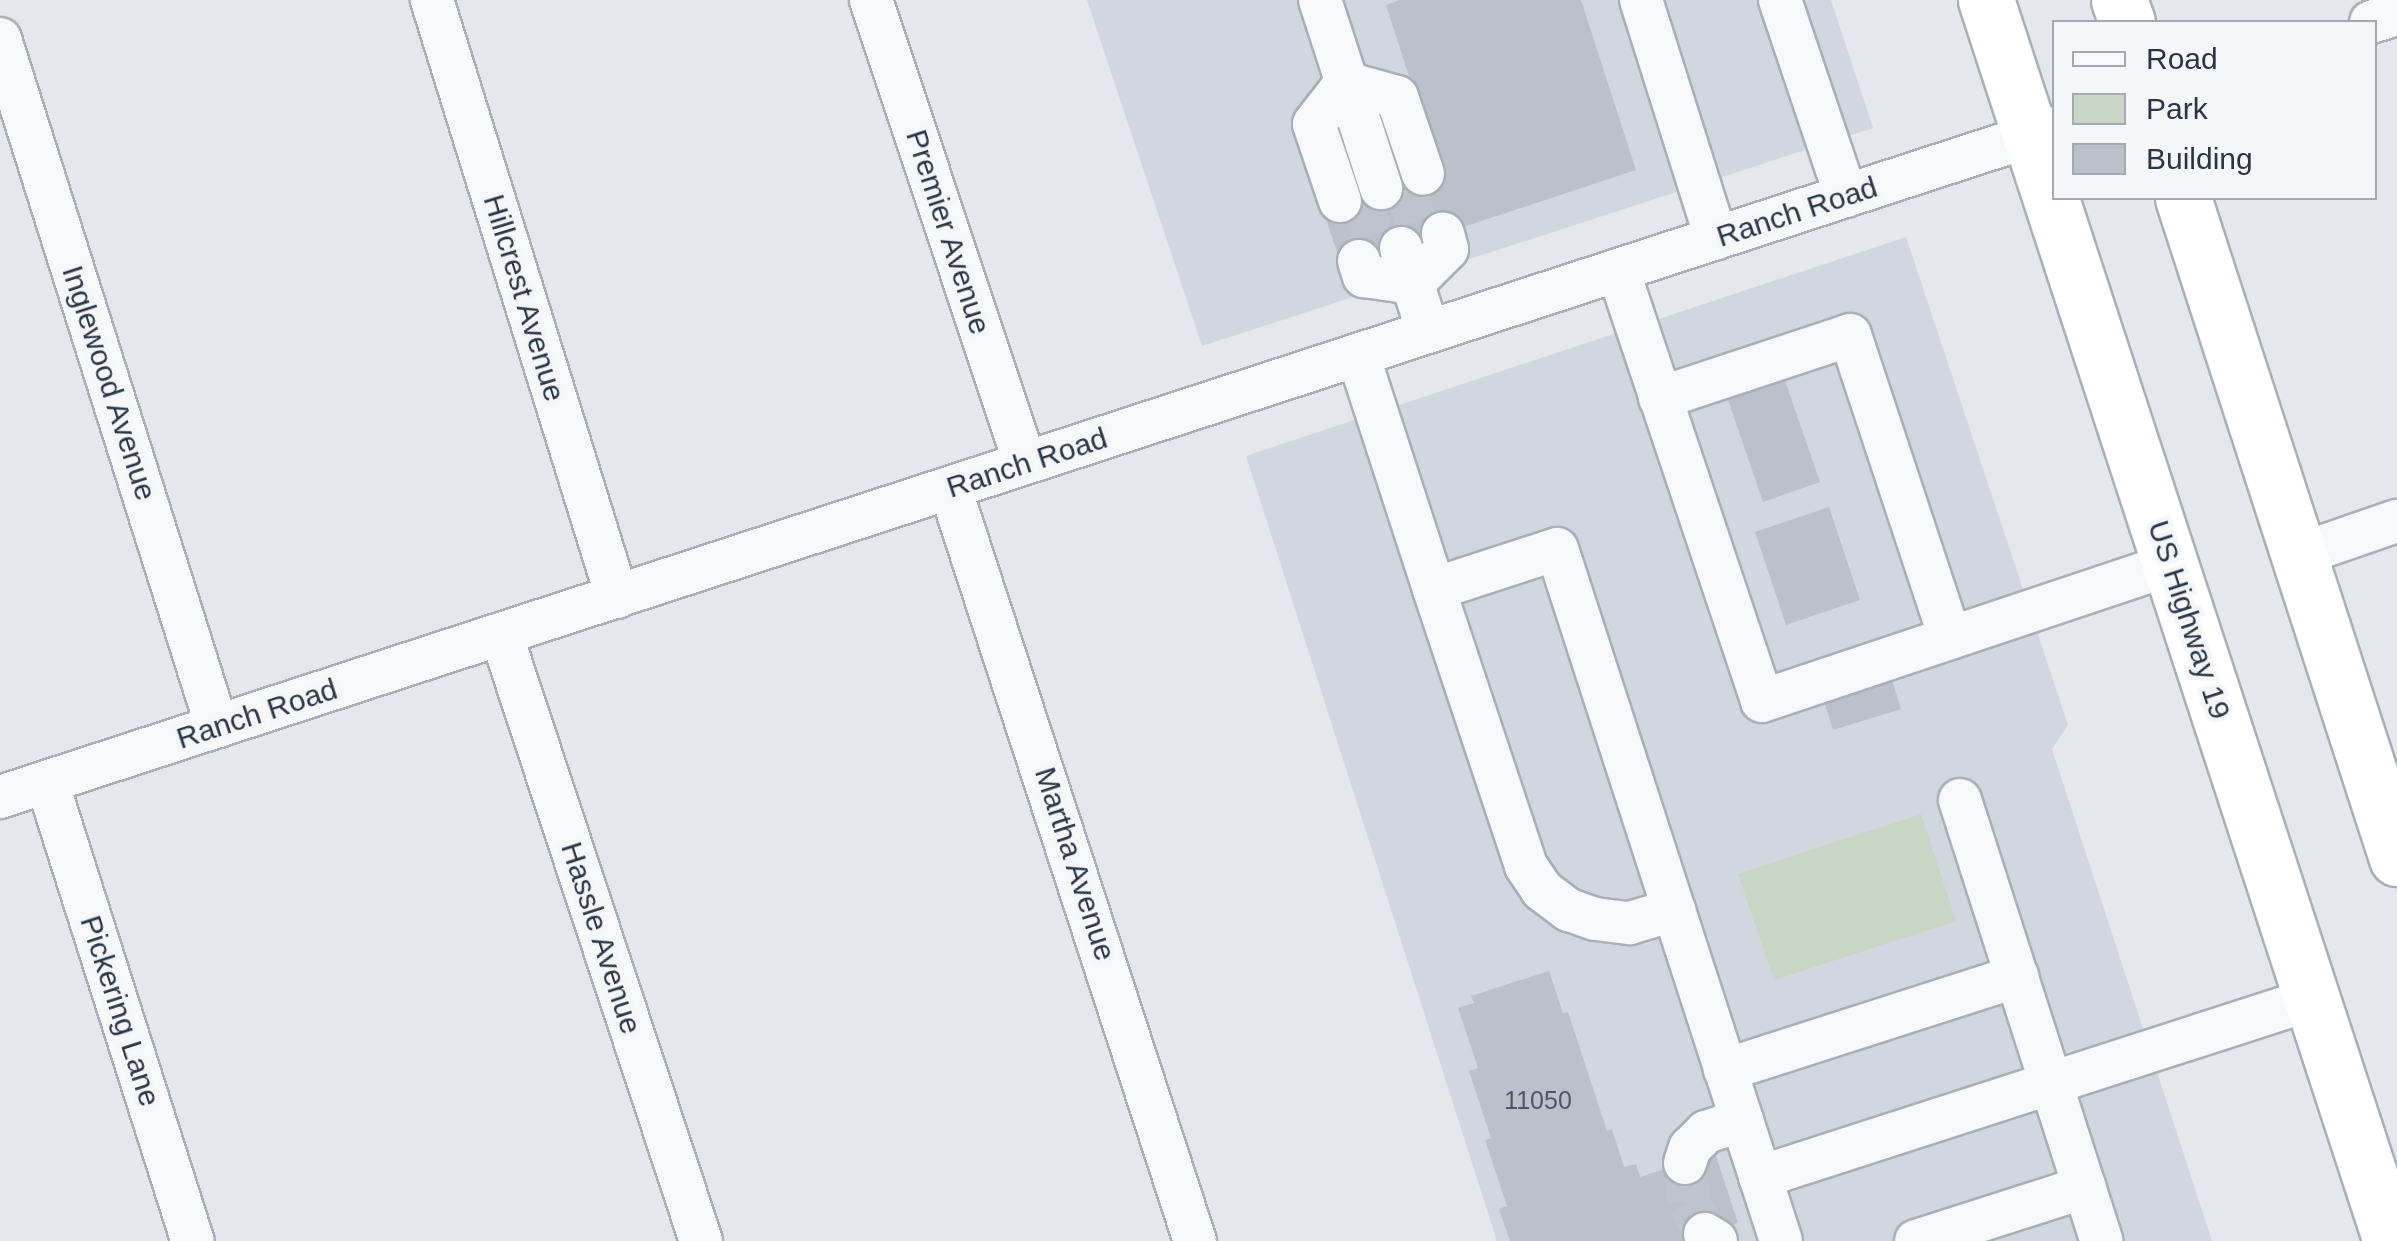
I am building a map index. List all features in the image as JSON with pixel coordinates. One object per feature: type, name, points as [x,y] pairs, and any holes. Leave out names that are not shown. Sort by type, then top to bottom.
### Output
[{"type":"highway","name":"US Highway 19","points":[[1986,0],[2042,132],[2052,165]]},
{"type":"highway","name":"US Highway 19","points":[[2062,200],[2171,564],[2391,1241]]},
{"type":"highway","points":[[2184,200],[2397,858]]},
{"type":"street","name":"Hillcrest Avenue","points":[[432,0],[617,597]]},
{"type":"street","name":"Premier Avenue","points":[[871,0],[1025,463]]},
{"type":"street","points":[[1320,0],[1346,83],[1334,117],[1381,188],[1398,98],[1346,83]]},
{"type":"street","points":[[1641,0],[1716,238]]},
{"type":"street","points":[[1780,0],[1846,196]]},
{"type":"street","name":"Inglewood Avenue","points":[[0,39],[217,726]]},
{"type":"street","name":"Ranch Road","points":[[0,797],[2042,132]]},
{"type":"street","points":[[1403,254],[1428,332]]},
{"type":"street","points":[[1618,270],[1762,701],[2171,564]]},
{"type":"street","points":[[1660,398],[1850,335],[1950,638]]},
{"type":"street","points":[[1358,355],[1526,866],[1542,890],[1569,910],[1594,919],[1630,923],[1674,910]]},
{"type":"street","name":"Martha Avenue","points":[[950,488],[1195,1241]]},
{"type":"street","points":[[2298,555],[2397,521]]},
{"type":"street","points":[[1434,589],[1557,549],[1778,1240]]},
{"type":"street","name":"Hassle Avenue","points":[[501,634],[700,1241]]},
{"type":"street","name":"Pickering Lane","points":[[46,782],[193,1241]]},
{"type":"street","points":[[1960,800],[2102,1241]]},
{"type":"street","points":[[1725,1070],[2017,976]]},
{"type":"street","points":[[1760,1177],[2312,998]]},
{"type":"street","points":[[1685,1162],[1690,1148],[1706,1132],[1742,1120]]},
{"type":"street","points":[[1916,1241],[2085,1187]]},
{"type":"shaded area","points":[[1087,0],[1831,0],[1873,128],[1202,346]]},
{"type":"shaded area","points":[[1906,237],[2068,725],[2052,749],[2212,1241],[1497,1241],[1246,456]]},
{"type":"green space","points":[[1921,814],[1956,921],[1774,980],[1738,874]]},
{"type":"building","points":[[1400,0],[1581,0],[1636,170],[1342,267],[1322,207],[1439,169],[1386,5]]},
{"type":"building","points":[[1783,375],[1820,482],[1763,502],[1726,394]]},
{"type":"building","points":[[1829,507],[1860,600],[1786,625],[1755,532]]},
{"type":"building","points":[[1891,677],[1901,709],[1833,730],[1823,698]]},
{"type":"building","points":[[1549,971],[1563,1013],[1568,1012],[1607,1131],[1612,1129],[1624,1167],[1636,1164],[1640,1177],[1715,1153],[1738,1223],[1684,1241],[1510,1241],[1499,1209],[1507,1206],[1485,1140],[1491,1138],[1469,1071],[1478,1068],[1458,1008],[1474,1003],[1471,996]]},
{"type":"tunnel","points":[[1402,181],[1422,241]]},
{"type":"tunnel","points":[[1360,195],[1379,255]]},
{"type":"tunnel","points":[[1685,1163],[1689,1202],[1705,1234]]}]
